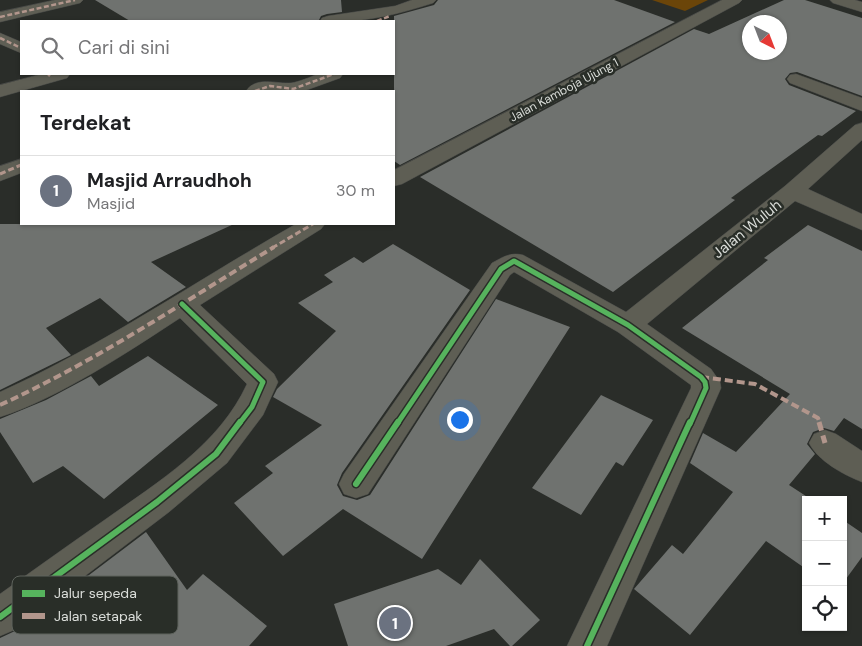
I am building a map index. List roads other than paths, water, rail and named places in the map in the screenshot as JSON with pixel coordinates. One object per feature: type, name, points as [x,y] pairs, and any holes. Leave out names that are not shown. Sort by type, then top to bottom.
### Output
[{"type":"street","points":[[0,17],[75,0]]},
{"type":"street","points":[[334,20],[397,10],[428,0]]},
{"type":"street","name":"Jalan Kamboja Ujung 1","points":[[395,178],[734,0]]},
{"type":"street","points":[[838,0],[862,7]]},
{"type":"street","points":[[0,38],[20,48]]},
{"type":"street","points":[[0,91],[53,75]]},
{"type":"street","points":[[259,90],[274,86],[284,90],[293,89],[331,75]]},
{"type":"street","points":[[796,79],[862,105]]},
{"type":"street","name":"Jalan Wuluh","points":[[628,325],[794,191],[862,129]]},
{"type":"street","points":[[0,174],[20,166]]},
{"type":"street","points":[[794,191],[862,223]]},
{"type":"street","points":[[0,405],[52,382],[182,304],[255,256],[311,225]]},
{"type":"street","points":[[356,484],[501,269],[514,261],[628,325],[701,377],[705,382],[706,388],[587,646]]},
{"type":"street","points":[[56,576],[157,502],[216,454],[252,407],[263,382],[182,304]]},
{"type":"street","points":[[825,443],[862,468]]},
{"type":"street","points":[[0,617],[12,608]]},
{"type":"place","name":"Masjid Arraudhoh","points":[[395,623]]}]
